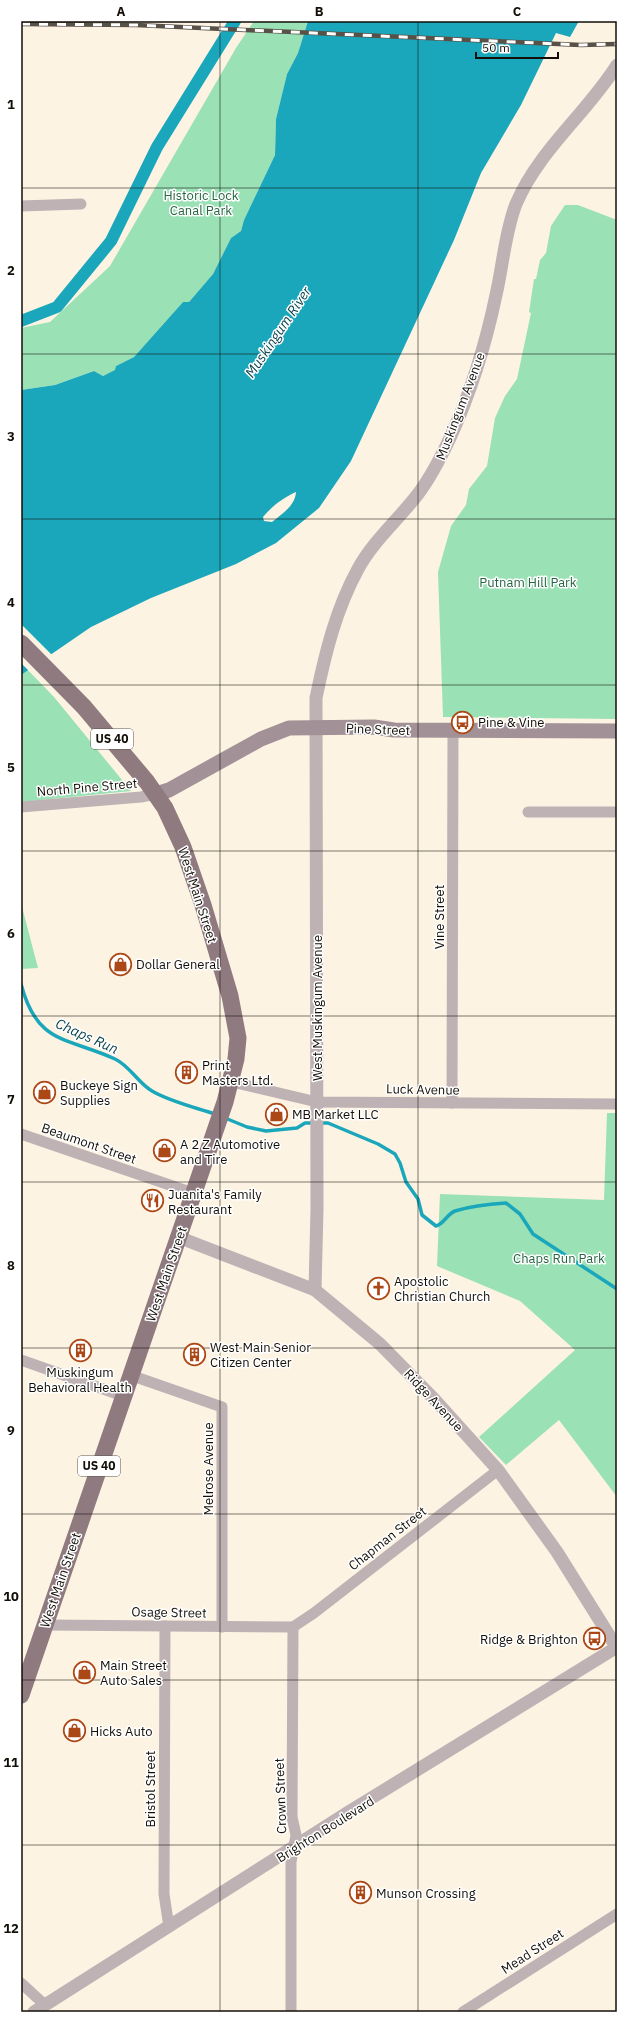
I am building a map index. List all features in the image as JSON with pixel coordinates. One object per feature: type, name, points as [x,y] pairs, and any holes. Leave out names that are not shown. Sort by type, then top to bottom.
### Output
[{"type":"main road","name":"West Main Street","points":[[21,643],[102,727],[156,794],[165,808],[191,869],[230,996],[238,1038],[232,1082],[21,1695]]},
{"type":"main road","name":"Pine Street","points":[[156,794],[169,790],[276,732],[289,728],[617,730]]},
{"type":"street","name":"Muskingum Avenue","points":[[316,727],[316,698],[324,658],[342,605],[358,568],[419,493],[437,464],[451,436],[471,385],[491,320],[508,232],[516,204],[532,175],[551,147],[603,85],[617,65]]},
{"type":"street","points":[[21,206],[81,204]]},
{"type":"street","name":"West Muskingum Avenue","points":[[315,1290],[318,799],[316,727]]},
{"type":"street","name":"Vine Street","points":[[452,1103],[453,730]]},
{"type":"street","name":"North Pine Street","points":[[21,807],[141,798],[156,794]]},
{"type":"street","points":[[528,812],[617,812]]},
{"type":"street","name":"Luck Avenue","points":[[232,1082],[317,1108],[452,1103],[617,1104]]},
{"type":"street","name":"Beaumont Street","points":[[21,1134],[193,1193]]},
{"type":"street","name":"Ridge Avenue","points":[[178,1236],[315,1290],[380,1344],[498,1470],[557,1552],[617,1647]]},
{"type":"street","points":[[21,1360],[123,1396]]},
{"type":"street","name":"Melrose Avenue","points":[[130,1375],[222,1407],[222,1627]]},
{"type":"street","name":"Chapman Street","points":[[293,1628],[498,1470]]},
{"type":"street","name":"Osage Street","points":[[45,1625],[293,1628]]},
{"type":"street","name":"Bristol Street","points":[[165,1626],[164,1894],[169,1927]]},
{"type":"street","name":"Crown Street","points":[[291,2012],[291,1862],[296,1835],[292,1817],[293,1628]]},
{"type":"street","name":"Brighton Boulevard","points":[[34,2012],[617,1647]]},
{"type":"street","name":"Mead Street","points":[[463,2012],[617,1914]]},
{"type":"street","points":[[21,1983],[45,2005]]},
{"type":"green space","name":"Historic Lock Canal Park","points":[[254,21],[308,21],[298,53],[287,74],[276,119],[275,155],[244,220],[241,231],[231,238],[213,274],[189,302],[183,302],[134,357],[116,366],[116,370],[103,376],[94,371],[55,385],[21,390],[21,328],[50,322],[110,266],[236,48]]},
{"type":"green space","name":"Putnam Hill Park","points":[[565,205],[578,205],[617,220],[617,719],[443,717],[438,572],[451,526],[466,505],[469,489],[487,466],[495,418],[505,396],[517,379],[531,313],[529,312],[534,279],[536,279],[540,260],[546,253],[551,226]]},
{"type":"green space","points":[[21,663],[54,697],[131,791],[21,802]]},
{"type":"green space","points":[[21,903],[38,968],[21,969]]},
{"type":"green space","name":"Chaps Run Park","points":[[607,1113],[616,1113],[617,1497],[559,1420],[506,1465],[479,1437],[575,1350],[520,1301],[437,1266],[440,1194],[604,1200]]},
{"type":"water","points":[[308,21],[579,21],[570,37],[556,33],[521,105],[481,173],[454,240],[351,461],[319,508],[276,543],[236,564],[151,598],[91,627],[21,675],[21,390],[55,385],[94,371],[103,376],[115,370],[116,366],[134,357],[183,302],[189,302],[213,274],[231,238],[241,231],[244,220],[275,155],[276,119],[287,74],[298,53]],"holes":[[[296,492],[291,506],[284,513],[272,522],[264,521],[263,517],[278,503]]]},
{"type":"pier","points":[[21,624],[52,655],[29,671],[21,663]]},
{"type":"waterway","name":"Muskingum River","points":[[21,321],[57,307],[111,241],[157,147],[235,21]]},
{"type":"waterway","name":"Chaps Run","points":[[21,984],[28,1004],[36,1018],[45,1029],[68,1042],[115,1059],[125,1066],[142,1084],[159,1095],[215,1114]]},
{"type":"waterway","name":"Chaps Run","points":[[225,1118],[247,1127],[266,1131],[297,1128],[305,1123],[328,1123],[378,1144],[395,1154],[400,1163],[406,1182],[418,1199],[422,1215],[436,1226],[455,1211],[506,1203],[520,1214],[533,1234],[617,1289]]},
{"type":"railway","points":[[21,24],[136,25],[581,45],[617,44]]},
{"type":"place","name":"Pine & Vine","points":[[463,722]]},
{"type":"place","name":"Dollar General","points":[[121,964]]},
{"type":"place","name":"Print Masters Ltd.","points":[[187,1072]]},
{"type":"place","name":"Buckeye Sign Supplies","points":[[44,1092]]},
{"type":"place","name":"MB Market LLC","points":[[277,1114]]},
{"type":"place","name":"A 2 Z Automotive and Tire","points":[[164,1151]]},
{"type":"place","name":"Juanita's Family Restaurant","points":[[152,1201]]},
{"type":"place","name":"Apostolic Christian Church","points":[[378,1288]]},
{"type":"place","name":"Muskingum Behavioral Health","points":[[80,1350]]},
{"type":"place","name":"West Main Senior Citizen Center","points":[[194,1354]]},
{"type":"place","name":"Ridge & Brighton","points":[[594,1639]]},
{"type":"place","name":"Main Street Auto Sales","points":[[84,1672]]},
{"type":"place","name":"Hicks Auto","points":[[75,1731]]},
{"type":"place","name":"Munson Crossing","points":[[361,1893]]}]
